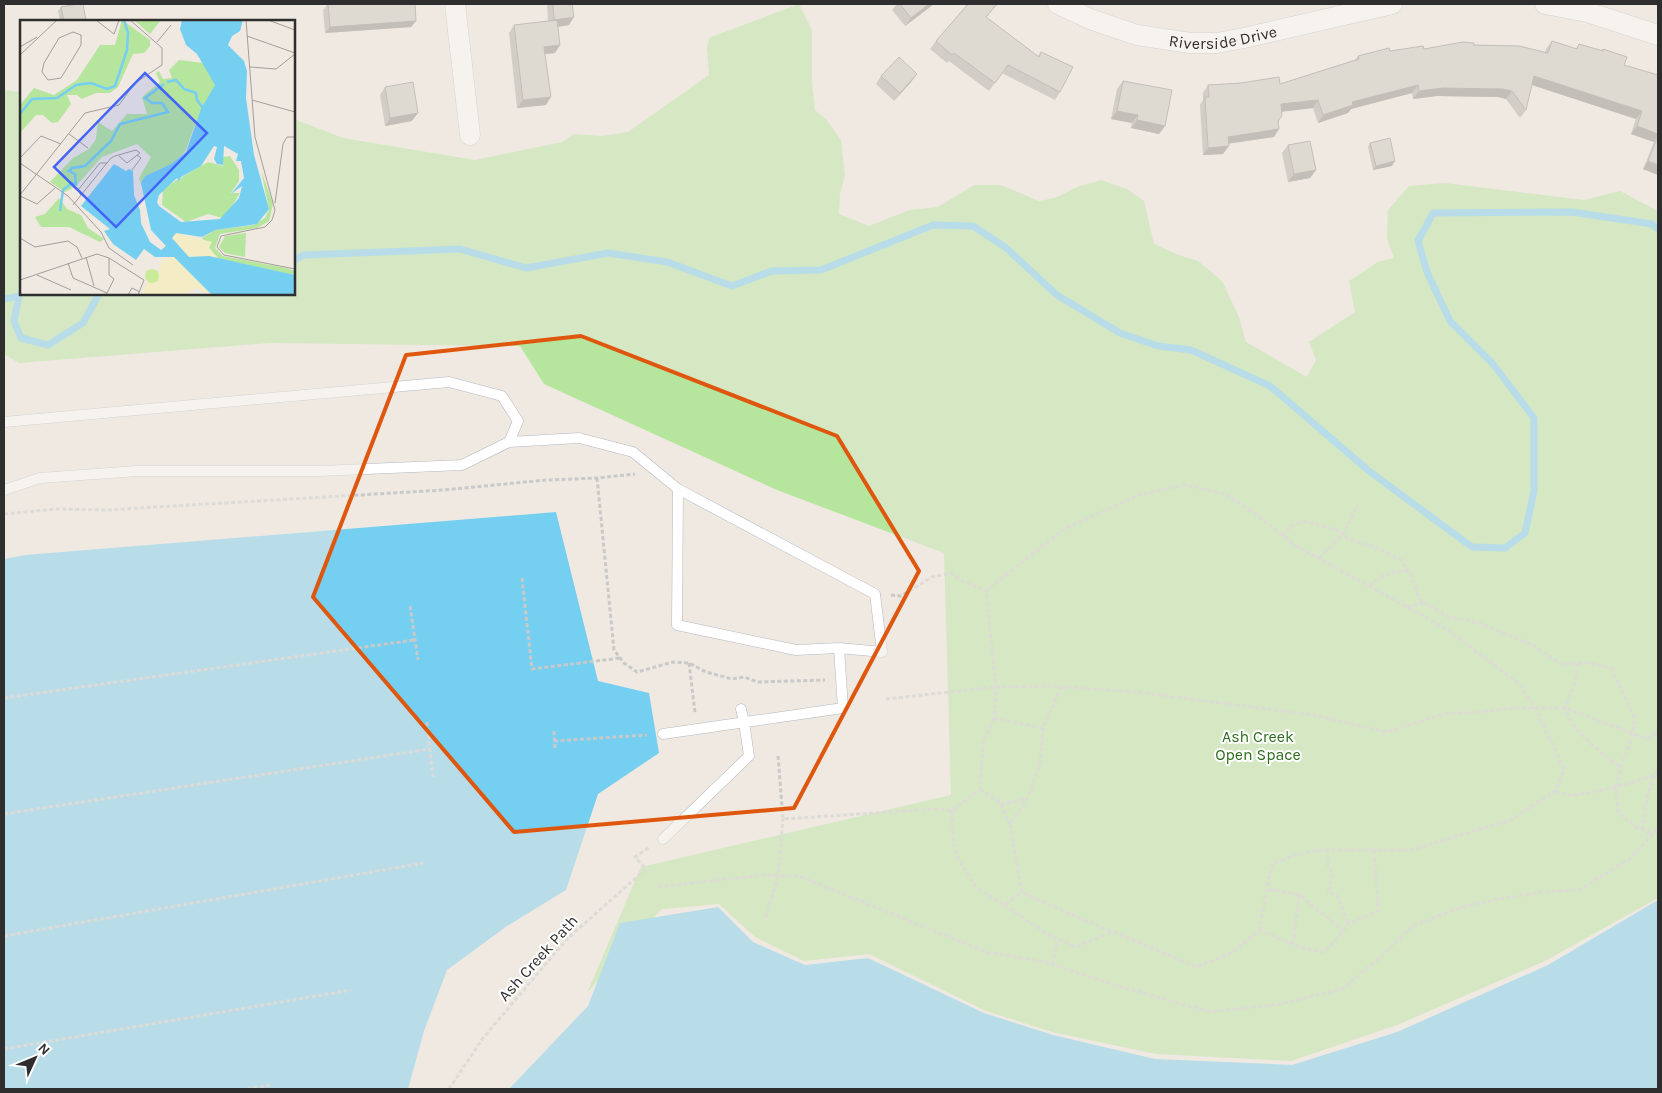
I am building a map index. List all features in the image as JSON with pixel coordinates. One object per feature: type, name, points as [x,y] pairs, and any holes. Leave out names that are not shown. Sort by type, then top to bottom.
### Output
[{"type":"street","points":[[455,4],[470,135]]},
{"type":"street","name":"Riverside Drive","points":[[1058,4],[1090,19],[1137,35],[1190,43],[1217,43],[1392,4]]},
{"type":"street","points":[[1545,4],[1605,17],[1658,35]]},
{"type":"lane","points":[[4,422],[449,382],[502,396],[518,421],[509,442]]},
{"type":"lane","points":[[4,490],[40,478],[137,471],[319,471],[462,465],[509,442],[579,438],[633,452],[678,489],[875,594],[882,652],[838,648],[796,650],[677,625],[678,489]]},
{"type":"lane","points":[[663,734],[843,708],[838,648]]},
{"type":"lane","points":[[663,839],[748,756],[741,709]]},
{"type":"path","points":[[4,514],[57,509],[106,510],[434,490],[658,472]]},
{"type":"path","points":[[986,591],[1064,530],[1141,494],[1186,485],[1225,494],[1253,512],[1296,546],[1445,628],[1519,684],[1535,708],[1564,769],[1555,791],[1511,820],[1411,850],[1318,850],[1293,856],[1272,864],[1269,889],[1259,930],[1235,952],[1197,967],[1073,916],[1022,892]]},
{"type":"path","points":[[1319,558],[1343,534],[1358,505]]},
{"type":"path","points":[[1283,536],[1289,527],[1304,520],[1337,530],[1348,539],[1374,547],[1401,560],[1408,571],[1420,600],[1449,617],[1479,623],[1533,645],[1560,664],[1590,663],[1612,668],[1634,717],[1633,734],[1616,787],[1618,813],[1636,827],[1653,834]]},
{"type":"path","points":[[1370,586],[1381,576],[1394,571],[1408,571]]},
{"type":"path","points":[[875,594],[901,596],[932,577],[951,573],[960,580],[986,591]]},
{"type":"path","points":[[522,578],[532,669],[620,658]]},
{"type":"path","points":[[782,819],[936,809],[952,811],[980,789],[984,742],[994,718],[996,687],[986,591]]},
{"type":"path","points":[[1406,607],[1424,603]]},
{"type":"path","points":[[410,606],[418,660]]},
{"type":"path","points":[[4,698],[414,640]]},
{"type":"path","points":[[688,663],[695,714]]},
{"type":"path","points":[[1578,663],[1575,682],[1565,708],[1567,716],[1579,732],[1621,768]]},
{"type":"path","points":[[886,699],[996,687],[1061,687],[1137,692],[1313,715],[1387,732],[1447,713],[1469,713],[1513,708],[1565,708],[1648,740],[1658,731]]},
{"type":"path","points":[[1010,824],[1028,798],[1040,763],[1043,728],[1061,687]]},
{"type":"path","points":[[994,718],[1043,728]]},
{"type":"path","points":[[427,722],[433,777]]},
{"type":"path","points":[[554,731],[555,749]]},
{"type":"path","points":[[554,741],[663,734]]},
{"type":"path","points":[[4,814],[430,749]]},
{"type":"path","points":[[766,917],[778,876],[782,819],[778,756]]},
{"type":"path","points":[[1644,830],[1644,816],[1649,789],[1658,768]]},
{"type":"path","points":[[1555,791],[1572,796],[1616,787],[1654,774]]},
{"type":"path","points":[[980,789],[1000,804],[1010,824],[1022,892]]},
{"type":"path","points":[[1000,804],[1028,798]]},
{"type":"path","points":[[952,811],[954,848],[960,862],[977,888],[1046,933],[1076,947],[1113,931]]},
{"type":"path","points":[[658,887],[763,875],[799,876],[986,952],[1052,964],[1160,999],[1210,1012],[1280,1004],[1342,988],[1381,958],[1412,926],[1462,907],[1499,899],[1544,892],[1579,890],[1631,858],[1658,828]]},
{"type":"path","name":"Ash Creek Path","points":[[448,1089],[483,1038],[567,940],[646,869],[635,857],[663,839]]},
{"type":"path","points":[[1328,850],[1328,865],[1333,875],[1328,891],[1338,898],[1348,924]]},
{"type":"path","points":[[1259,930],[1302,948],[1324,952],[1348,924],[1378,911],[1374,850]]},
{"type":"path","points":[[4,936],[422,863]]},
{"type":"path","points":[[1269,889],[1300,895],[1343,930]]},
{"type":"path","points":[[1004,905],[1022,892]]},
{"type":"path","points":[[1293,944],[1300,895]]},
{"type":"path","points":[[1052,964],[1058,939]]},
{"type":"path","points":[[4,1049],[351,990]]},
{"type":"path","points":[[247,1089],[271,1085]]},
{"type":"highlighted area","points":[[581,336],[837,436],[919,571],[794,808],[514,832],[313,597],[406,355]]},
{"type":"green space","name":"Ash Creek Open Space","points":[[799,4],[812,30],[812,82],[815,110],[827,120],[841,140],[845,176],[840,193],[839,214],[869,226],[910,210],[938,207],[974,185],[1001,185],[1039,201],[1055,198],[1077,187],[1101,180],[1127,189],[1144,201],[1154,244],[1198,261],[1222,281],[1239,317],[1246,342],[1307,377],[1316,360],[1309,342],[1355,312],[1349,281],[1378,262],[1394,258],[1387,239],[1388,210],[1409,186],[1445,183],[1584,200],[1620,191],[1658,211],[1658,898],[1545,961],[1397,1025],[1291,1061],[1156,1054],[1052,1032],[986,1011],[869,954],[804,961],[755,937],[719,904],[662,909],[587,993],[641,867],[951,795],[944,553],[777,490],[544,384],[520,346],[270,343],[19,363],[4,354],[4,90],[20,92],[20,295],[295,295],[295,119],[343,138],[475,160],[562,142],[574,134],[602,136],[628,132],[709,75],[707,48],[709,38]]},
{"type":"water","points":[[556,512],[598,681],[649,693],[659,753],[598,794],[566,890],[507,926],[447,970],[424,1031],[408,1089],[4,1089],[4,559],[25,555]]},
{"type":"water","points":[[1658,900],[1658,1089],[509,1089],[588,1006],[620,923],[718,907],[753,942],[805,965],[868,958],[984,1013],[1053,1035],[1155,1059],[1292,1065],[1397,1032],[1548,965]]},
{"type":"building","points":[[83,4],[86,20],[64,20],[61,7]]},
{"type":"building","points":[[328,4],[415,4],[416,21],[330,27]]},
{"type":"building","points":[[553,4],[572,4],[574,17],[554,20]]},
{"type":"building","points":[[900,4],[929,4],[911,18]]},
{"type":"building","points":[[968,4],[997,4],[986,17],[1039,57],[1041,52],[1073,67],[1060,92],[1008,65],[995,83],[954,53],[952,55],[936,41]]},
{"type":"building","points":[[557,20],[560,45],[544,47],[551,97],[523,100],[514,25]]},
{"type":"building","points":[[1552,41],[1577,49],[1579,44],[1603,51],[1603,49],[1627,57],[1624,65],[1658,75],[1658,134],[1637,126],[1642,111],[1534,76],[1526,110],[1512,91],[1503,89],[1443,88],[1419,91],[1418,85],[1352,102],[1353,105],[1323,115],[1318,100],[1281,104],[1282,116],[1278,121],[1279,129],[1228,137],[1229,146],[1208,148],[1205,97],[1209,97],[1208,85],[1241,83],[1279,77],[1280,84],[1359,59],[1358,56],[1389,48],[1390,51],[1423,46],[1424,49],[1463,42],[1474,43],[1474,45],[1519,46],[1548,53]]},
{"type":"building","points":[[899,57],[917,74],[900,93],[881,76]]},
{"type":"building","points":[[1123,81],[1172,90],[1165,126],[1137,120],[1138,115],[1117,111]]},
{"type":"building","points":[[413,82],[418,113],[390,118],[385,87]]},
{"type":"building","points":[[1658,136],[1658,165],[1648,161]]},
{"type":"building","points":[[1390,138],[1395,161],[1376,166],[1370,143]]},
{"type":"building","points":[[1310,141],[1316,170],[1294,174],[1288,145]]},
{"type":"waterway","points":[[295,260],[304,255],[460,249],[526,268],[608,253],[667,262],[732,286],[772,271],[821,270],[933,225],[973,226],[1005,247],[1057,295],[1120,333],[1158,346],[1191,350],[1270,386],[1369,471],[1472,547],[1505,548],[1525,533],[1534,491],[1534,418],[1493,364],[1450,321],[1427,272],[1418,241],[1433,213],[1572,212],[1652,224],[1658,229]]},
{"type":"waterway","points":[[4,299],[19,296],[14,321],[21,338],[48,345],[83,323],[98,295]]}]
